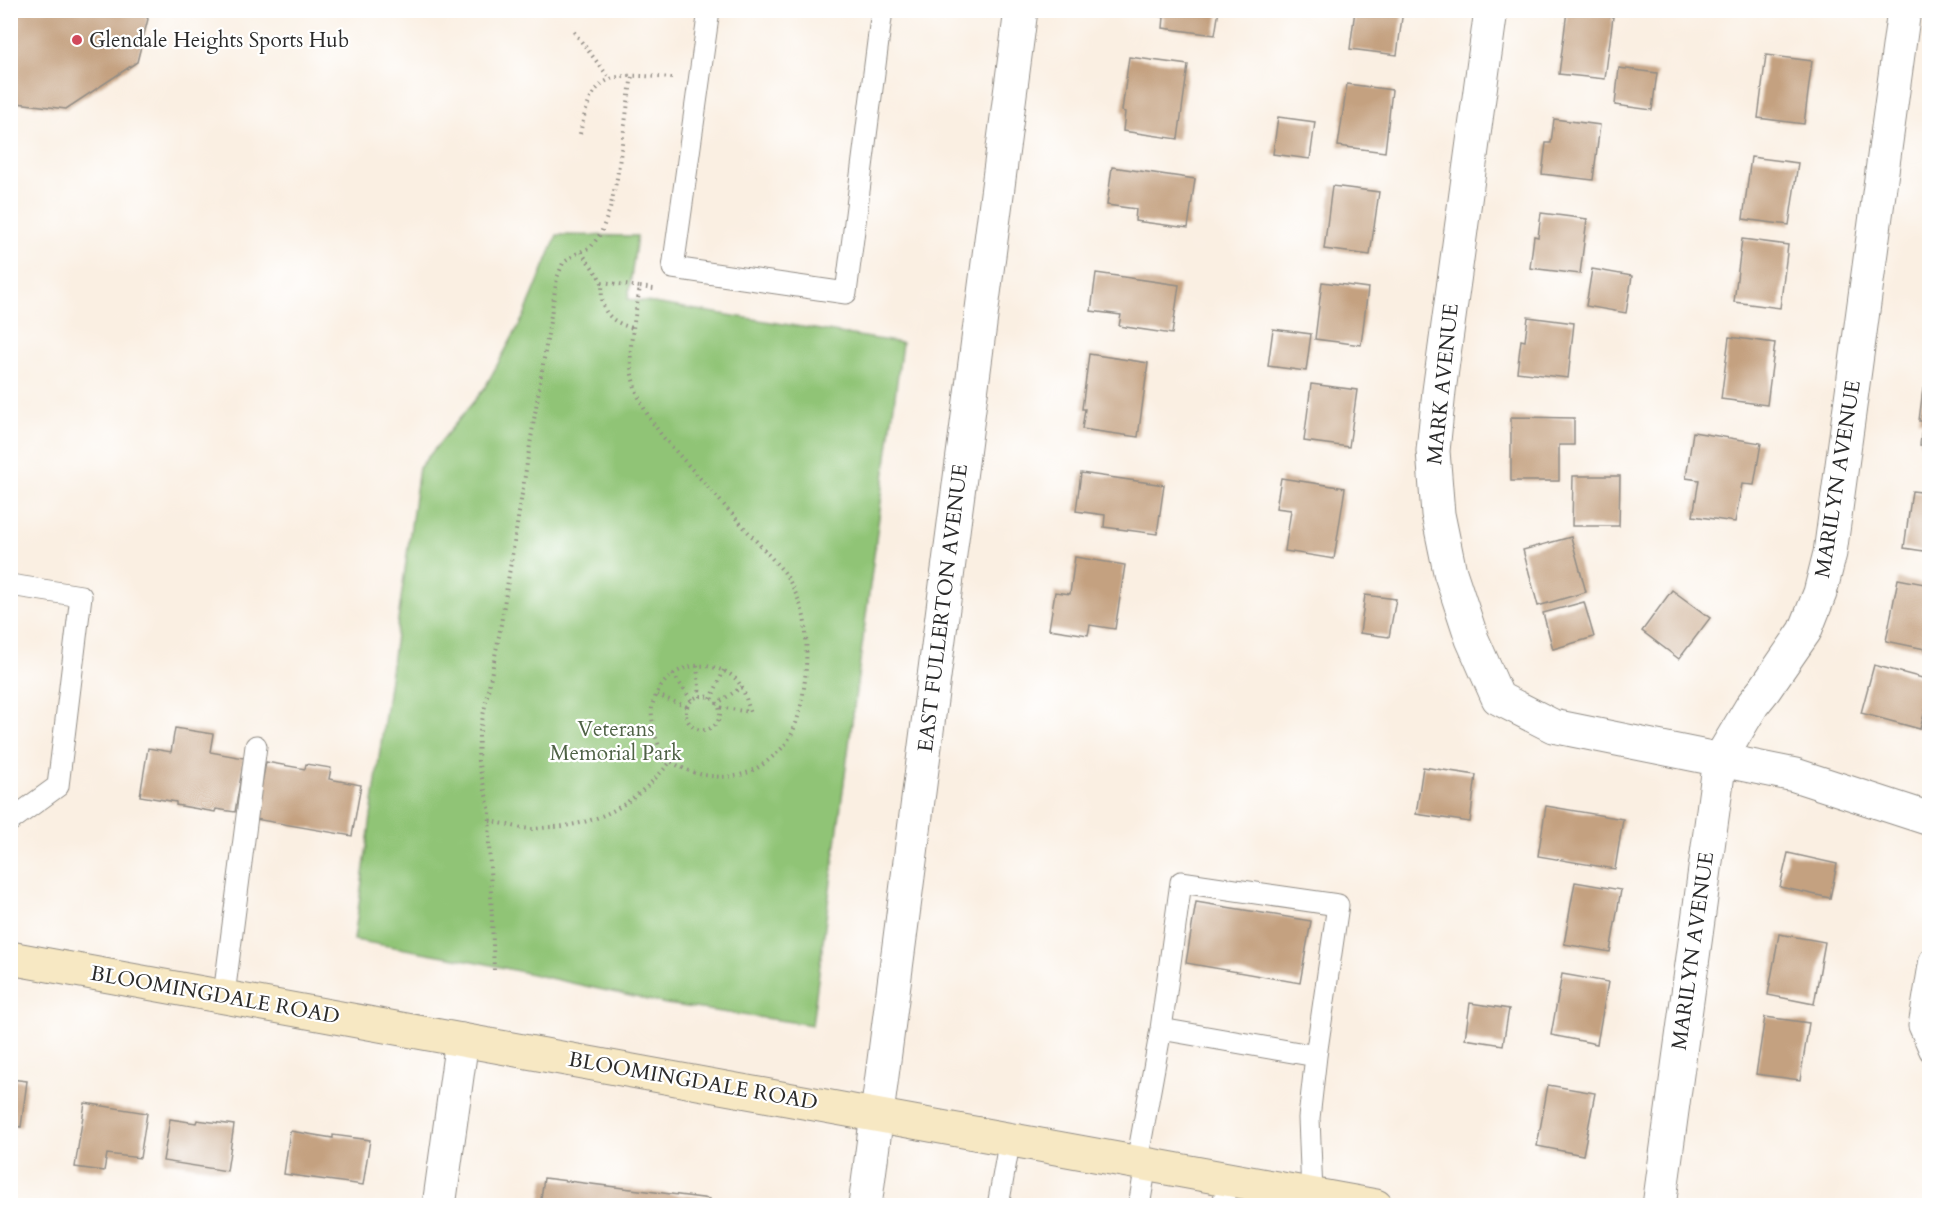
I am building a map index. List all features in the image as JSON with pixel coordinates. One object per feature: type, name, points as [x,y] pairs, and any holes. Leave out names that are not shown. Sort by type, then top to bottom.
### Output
[{"type":"main road","name":"BLOOMINGDALE ROAD","points":[[10,958],[877,1113],[1142,1163],[1226,1192],[1312,1194],[1376,1206]]},
{"type":"street","name":"EAST FULLERTON AVENUE","points":[[865,1206],[1021,10]]},
{"type":"street","name":"MARK AVENUE","points":[[1491,10],[1439,391],[1433,451],[1438,514],[1450,572],[1472,639],[1498,698],[1553,726],[1795,775],[1929,819]]},
{"type":"street","name":"MARILYN AVENUE","points":[[1659,1206],[1719,759],[1753,704],[1804,631],[1820,593],[1832,541],[1904,10]]},
{"type":"street","points":[[439,1206],[462,1040]]},
{"type":"lane","points":[[709,10],[673,268],[846,293],[882,10]]},
{"type":"lane","points":[[10,585],[81,596],[58,786],[10,821]]},
{"type":"lane","points":[[224,996],[256,746]]},
{"type":"lane","points":[[1139,1206],[1142,1163],[1181,882],[1338,905],[1309,1118],[1312,1194]]},
{"type":"lane","points":[[1929,959],[1919,1026],[1929,1051]]},
{"type":"lane","points":[[1161,1029],[1316,1056]]},
{"type":"lane","points":[[998,1206],[1010,1138]]},
{"type":"path","points":[[574,32],[610,79]]},
{"type":"path","points":[[580,134],[591,98],[599,85],[614,76],[633,75],[699,81]]},
{"type":"path","points":[[494,970],[490,812],[478,761],[479,736],[501,625],[556,278],[563,262],[591,247],[601,233],[610,209],[617,178],[633,75]]},
{"type":"path","points":[[581,252],[602,282],[604,310],[611,319],[633,328]]},
{"type":"path","points":[[602,282],[640,287],[629,357],[638,398],[648,418],[784,572],[795,590],[803,615],[807,656],[802,696],[795,726],[786,744],[771,759],[746,774],[725,777],[702,775],[681,767],[664,756],[652,721],[653,703],[662,685],[673,674],[691,665],[724,670],[737,679],[742,687],[750,712],[717,705]]},
{"type":"path","points":[[697,666],[700,697]]},
{"type":"path","points":[[711,699],[724,670]]},
{"type":"path","points":[[673,674],[692,701]]},
{"type":"path","points":[[717,705],[742,687]]},
{"type":"path","points":[[657,695],[687,707]]},
{"type":"path","points":[[700,697],[711,699],[720,712],[717,723],[703,730],[693,727],[687,718],[687,707],[700,697]]},
{"type":"path","points":[[490,821],[530,829],[573,825],[601,817],[631,800],[654,781],[672,760]]},
{"type":"green space","name":"Veterans Memorial Park","points":[[557,235],[637,236],[628,299],[902,343],[812,1025],[666,1004],[478,962],[354,940],[419,468],[484,389],[524,316]]},
{"type":"building","name":"Glendale Heights Sports Hub","points":[[10,10],[142,10],[148,19],[137,62],[66,109],[17,103],[10,94]]},
{"type":"building","points":[[1132,10],[1219,10],[1215,35],[1163,28],[1164,17]]},
{"type":"building","points":[[1355,10],[1403,10],[1397,55],[1350,49]]},
{"type":"building","points":[[1567,11],[1613,17],[1605,79],[1559,74]]},
{"type":"building","points":[[1766,55],[1812,61],[1804,124],[1758,118]]},
{"type":"building","points":[[1129,57],[1188,65],[1178,139],[1123,131],[1125,112],[1122,111]]},
{"type":"building","points":[[1619,68],[1657,73],[1652,110],[1615,105]]},
{"type":"building","points":[[1347,84],[1392,90],[1385,152],[1338,146]]},
{"type":"building","points":[[1278,117],[1315,122],[1310,159],[1273,154]]},
{"type":"building","points":[[1554,119],[1600,125],[1593,180],[1542,174],[1546,143],[1551,143]]},
{"type":"building","points":[[1751,157],[1798,163],[1789,225],[1743,219]]},
{"type":"building","points":[[1112,167],[1195,179],[1188,228],[1135,221],[1136,209],[1107,205]]},
{"type":"building","points":[[1332,186],[1379,192],[1370,255],[1324,249]]},
{"type":"building","points":[[1541,213],[1587,219],[1580,274],[1530,268],[1534,236],[1538,237]]},
{"type":"building","points":[[1742,239],[1788,245],[1780,308],[1734,302]]},
{"type":"building","points":[[1592,269],[1632,276],[1626,313],[1586,306]]},
{"type":"building","points":[[1096,273],[1179,285],[1172,334],[1119,326],[1121,315],[1091,311]]},
{"type":"building","points":[[1322,282],[1368,288],[1361,345],[1315,339]]},
{"type":"building","points":[[1528,317],[1574,323],[1568,378],[1517,372],[1521,340],[1525,341]]},
{"type":"building","points":[[1273,329],[1311,334],[1306,371],[1268,366]]},
{"type":"building","points":[[1729,337],[1775,343],[1767,405],[1721,399]]},
{"type":"building","points":[[1089,354],[1148,363],[1138,437],[1082,429],[1085,409],[1082,409]]},
{"type":"building","points":[[1311,384],[1357,390],[1349,447],[1304,441]]},
{"type":"building","points":[[1923,389],[1930,390],[1930,446],[1920,445],[1923,421],[1919,421]]},
{"type":"building","points":[[1511,417],[1574,418],[1574,445],[1559,445],[1559,481],[1511,481]]},
{"type":"building","points":[[1693,432],[1761,443],[1754,485],[1742,484],[1735,522],[1693,516],[1699,480],[1686,478]]},
{"type":"building","points":[[1081,473],[1164,485],[1157,534],[1104,527],[1105,515],[1076,511]]},
{"type":"building","points":[[1573,476],[1620,476],[1619,526],[1572,526]]},
{"type":"building","points":[[1281,478],[1345,488],[1334,559],[1285,551],[1291,510],[1276,508]]},
{"type":"building","points":[[1912,491],[1930,493],[1930,552],[1904,548]]},
{"type":"building","points":[[1571,537],[1586,592],[1538,606],[1523,550]]},
{"type":"building","points":[[1075,557],[1125,565],[1115,629],[1090,625],[1088,635],[1049,629],[1055,592],[1070,594]]},
{"type":"building","points":[[1898,579],[1930,585],[1930,650],[1886,641]]},
{"type":"building","points":[[1672,590],[1710,618],[1679,659],[1642,631]]},
{"type":"building","points":[[1365,595],[1396,599],[1389,637],[1360,633]]},
{"type":"building","points":[[1584,602],[1594,637],[1553,649],[1543,613]]},
{"type":"building","points":[[1874,665],[1930,680],[1930,693],[1920,729],[1861,713]]},
{"type":"building","points":[[175,728],[213,734],[210,752],[244,758],[235,812],[216,809],[215,812],[140,796],[148,748],[171,752]]},
{"type":"building","points":[[266,762],[305,769],[306,764],[331,768],[329,779],[361,785],[352,836],[255,819]]},
{"type":"building","points":[[1423,767],[1476,775],[1470,822],[1416,814]]},
{"type":"building","points":[[1546,806],[1623,819],[1615,869],[1538,856]]},
{"type":"building","points":[[1788,853],[1837,864],[1830,898],[1780,887]]},
{"type":"building","points":[[1575,882],[1621,890],[1610,952],[1564,944]]},
{"type":"building","points":[[1196,902],[1311,921],[1300,983],[1186,963]]},
{"type":"building","points":[[1779,934],[1825,942],[1814,1004],[1768,995]]},
{"type":"building","points":[[1562,974],[1608,982],[1597,1044],[1551,1035]]},
{"type":"building","points":[[1470,1003],[1509,1009],[1503,1045],[1465,1039]]},
{"type":"building","points":[[1765,1017],[1809,1023],[1800,1080],[1756,1074]]},
{"type":"building","points":[[10,1079],[27,1081],[21,1127],[10,1125]]},
{"type":"building","points":[[1548,1085],[1595,1093],[1583,1155],[1537,1146]]},
{"type":"building","points":[[85,1103],[147,1113],[140,1158],[107,1154],[104,1171],[75,1167]]},
{"type":"building","points":[[170,1119],[234,1125],[227,1171],[163,1161]]},
{"type":"building","points":[[290,1131],[333,1138],[333,1135],[370,1140],[363,1185],[284,1174]]},
{"type":"building","points":[[544,1178],[710,1199],[709,1206],[540,1206]]},
{"type":"place","name":"Glendale Heights Sports Hub","points":[[77,40]]}]
